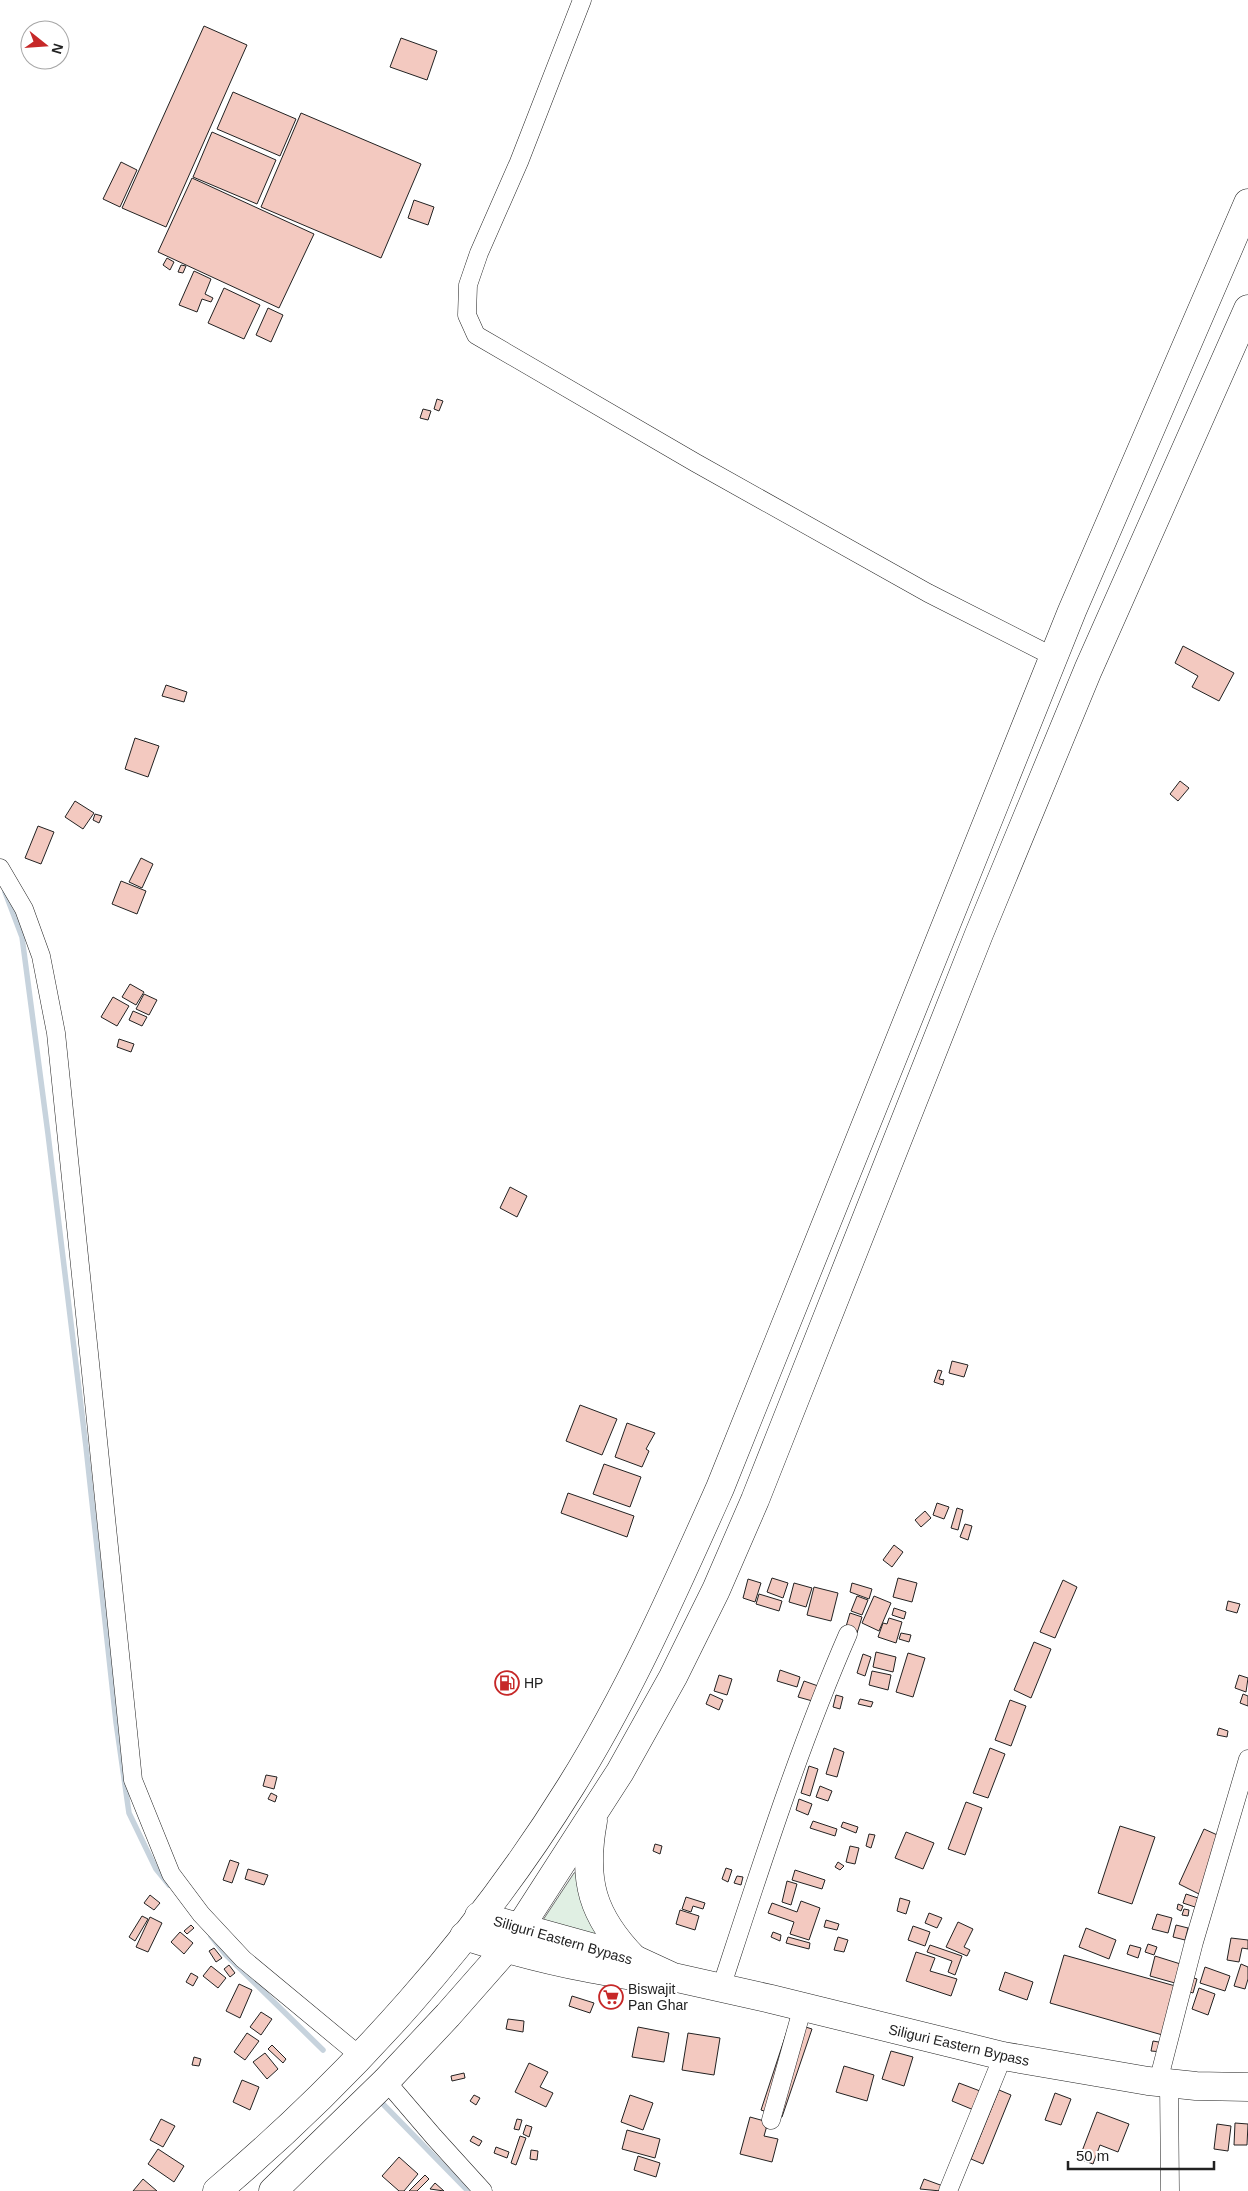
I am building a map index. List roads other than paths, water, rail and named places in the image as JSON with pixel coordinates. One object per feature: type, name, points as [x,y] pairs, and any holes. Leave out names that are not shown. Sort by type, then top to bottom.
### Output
[{"type":"main road","points":[[217,2191],[297,2119],[360,2056],[408,2004],[510,1876],[571,1786],[613,1713],[671,1600],[723,1479],[1054,656],[1248,203]]},
{"type":"main road","points":[[273,2191],[386,2081],[448,2015],[513,1939],[620,1772],[673,1677],[716,1590],[755,1500],[979,934],[1073,705],[1248,309]]},
{"type":"main road","points":[[595,1812],[588,1859],[593,1895],[604,1924],[634,1959]]},
{"type":"main road","points":[[471,1926],[513,1939]]},
{"type":"main road","name":"Siliguri Eastern Bypass","points":[[513,1939],[560,1963],[634,1977],[673,1977]]},
{"type":"main road","name":"Siliguri Eastern Bypass","points":[[513,1939],[634,1959],[673,1977],[803,2006],[1003,2056],[1106,2075],[1163,2083],[1248,2087]]},
{"type":"street","points":[[582,0],[519,162],[479,253],[468,284],[467,315],[476,335],[670,448],[928,593],[1054,656]]},
{"type":"street","points":[[0,868],[24,909],[41,956],[56,1032],[133,1780],[171,1874],[201,1914],[244,1959],[360,2056]]},
{"type":"street","points":[[721,1988],[809,1732],[848,1634]]},
{"type":"street","points":[[1170,2191],[1163,2083],[1194,1942],[1248,1759]]},
{"type":"street","points":[[771,2120],[803,2006]]},
{"type":"street","points":[[948,2191],[1003,2056]]},
{"type":"street","points":[[386,2081],[483,2191]]},
{"type":"waterway","points":[[5,892],[22,937],[48,1134],[86,1447],[116,1722],[129,1813],[156,1869],[169,1885]]},
{"type":"waterway","points":[[211,1936],[225,1954],[323,2050]]},
{"type":"waterway","points":[[382,2103],[468,2191]]},
{"type":"place","name":"HP","points":[[507,1683]]},
{"type":"place","name":"Biswajit Pan Ghar","points":[[611,1997]]}]
